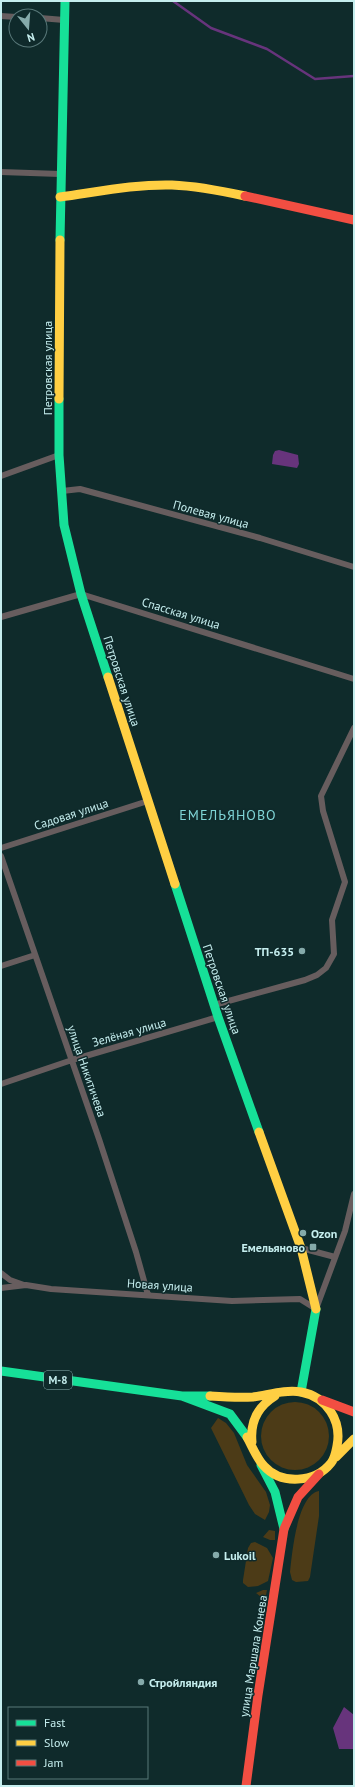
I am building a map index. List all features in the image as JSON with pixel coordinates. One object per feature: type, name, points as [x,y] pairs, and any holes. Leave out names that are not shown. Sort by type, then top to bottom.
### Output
[{"type":"street","name":"Петровская улица","points":[[65,1],[60,174],[59,455],[64,525],[81,594],[214,1005],[301,1248],[316,1309],[306,1393]]},
{"type":"street","points":[[48,19],[64,20]]},
{"type":"street","points":[[1,172],[60,174]]},
{"type":"street","points":[[60,197],[134,187],[173,185],[221,191],[354,220]]},
{"type":"street","points":[[1,476],[59,455]]},
{"type":"street","name":"Полевая улица","points":[[62,491],[80,489],[260,538],[354,567]]},
{"type":"street","points":[[1,617],[81,594]]},
{"type":"street","name":"Спасская улица","points":[[81,594],[354,679]]},
{"type":"street","points":[[214,1005],[305,980],[317,975],[326,968],[331,960],[334,946],[331,928],[332,920],[344,889],[345,882],[323,811],[321,796],[354,728]]},
{"type":"street","name":"Садовая улица","points":[[1,848],[148,801]]},
{"type":"street","name":"улица Никитичева","points":[[1,856],[72,1060],[136,1252],[148,1295]]},
{"type":"street","points":[[1,966],[35,955]]},
{"type":"street","name":"Зелёная улица","points":[[1,1084],[72,1060],[218,1017]]},
{"type":"street","points":[[316,1309],[345,1231],[354,1194]]},
{"type":"street","points":[[301,1248],[335,1257]]},
{"type":"street","points":[[1,1273],[10,1280],[26,1285]]},
{"type":"street","name":"Новая улица","points":[[1,1288],[26,1285],[51,1289],[232,1301],[300,1299],[316,1309]]},
{"type":"street","name":"М-8","points":[[1,1371],[182,1396],[251,1397],[292,1392],[306,1393],[354,1412]]},
{"type":"street","name":"М-8","points":[[252,1446],[251,1427],[257,1412],[268,1400],[292,1392]]},
{"type":"street","points":[[306,1393],[328,1408],[337,1424],[338,1441],[332,1462]]},
{"type":"street","name":"М-8","points":[[182,1396],[226,1411],[240,1424],[258,1460],[269,1471],[288,1480],[302,1480],[319,1474],[354,1439]]},
{"type":"street","points":[[258,1460],[275,1492],[284,1529]]},
{"type":"street","points":[[284,1529],[298,1497],[319,1474]]},
{"type":"street","name":"улица Маршала Конева","points":[[246,1786],[258,1695],[272,1614],[284,1529]]},
{"type":"shaded area","points":[[279,450],[298,455],[299,464],[297,468],[272,464],[275,451]]},
{"type":"shaded area","points":[[295,1402],[308,1405],[319,1412],[326,1423],[329,1436],[326,1449],[319,1460],[308,1467],[295,1470],[282,1467],[271,1460],[264,1449],[261,1436],[264,1423],[271,1412],[282,1405]]},
{"type":"shaded area","points":[[218,1418],[226,1423],[234,1433],[247,1465],[266,1492],[270,1505],[269,1512],[265,1520],[255,1514],[249,1505],[211,1428]]},
{"type":"shaded area","points":[[319,1491],[319,1516],[310,1577],[308,1581],[296,1582],[292,1580],[290,1572],[297,1526],[305,1503],[312,1495]]},
{"type":"shaded area","points":[[269,1530],[275,1531],[275,1540],[270,1540],[263,1537]]},
{"type":"shaded area","points":[[255,1542],[267,1548],[273,1558],[268,1581],[258,1586],[248,1587],[243,1583],[243,1580],[248,1548],[251,1543]]},
{"type":"shaded area","points":[[267,1590],[265,1600],[256,1593]]},
{"type":"shaded area","points":[[344,1707],[354,1715],[354,1749],[339,1749],[333,1728]]},
{"type":"waterway","points":[[173,1],[211,28],[267,49],[315,79],[354,76]]},
{"type":"traffic: fast","points":[[60,240],[65,1]]},
{"type":"traffic: fast","points":[[59,399],[59,455],[64,525],[81,594],[108,677]]},
{"type":"traffic: fast","points":[[175,884],[218,1017],[259,1132]]},
{"type":"traffic: fast","points":[[301,1392],[316,1309]]},
{"type":"traffic: fast","points":[[1,1371],[182,1396],[210,1396]]},
{"type":"traffic: fast","points":[[182,1396],[230,1414],[247,1437]]},
{"type":"traffic: fast","points":[[261,1465],[275,1492],[284,1529]]},
{"type":"traffic: slow","points":[[60,197],[158,185],[200,188],[245,196]]},
{"type":"traffic: slow","points":[[59,399],[60,240]]},
{"type":"traffic: slow","points":[[108,677],[175,884]]},
{"type":"traffic: slow","points":[[259,1132],[301,1248],[316,1309]]},
{"type":"traffic: slow","points":[[210,1396],[253,1397],[289,1391],[301,1392],[318,1399],[331,1412],[335,1419],[338,1437],[335,1454],[331,1463],[316,1475],[298,1479],[288,1479],[271,1472],[259,1460],[247,1437]]},
{"type":"traffic: slow","points":[[252,1442],[252,1428],[256,1416],[259,1410],[275,1396]]},
{"type":"traffic: slow","points":[[336,1457],[354,1439]]},
{"type":"traffic: jam","points":[[245,196],[354,220]]},
{"type":"traffic: jam","points":[[322,1400],[354,1412]]},
{"type":"traffic: jam","points":[[246,1786],[258,1695],[284,1529],[298,1497],[319,1474]]},
{"type":"place","name":"ТП-635","points":[[302,951]]},
{"type":"place","name":"Ozon","points":[[303,1233]]},
{"type":"place","name":"Емельяново","points":[[313,1247]]},
{"type":"place","name":"Lukoil","points":[[216,1555]]},
{"type":"place","name":"Стройляндия","points":[[141,1682]]},
{"type":"district","name":"ЕМЕЛЬЯНОВО","points":[[228,815]]}]
